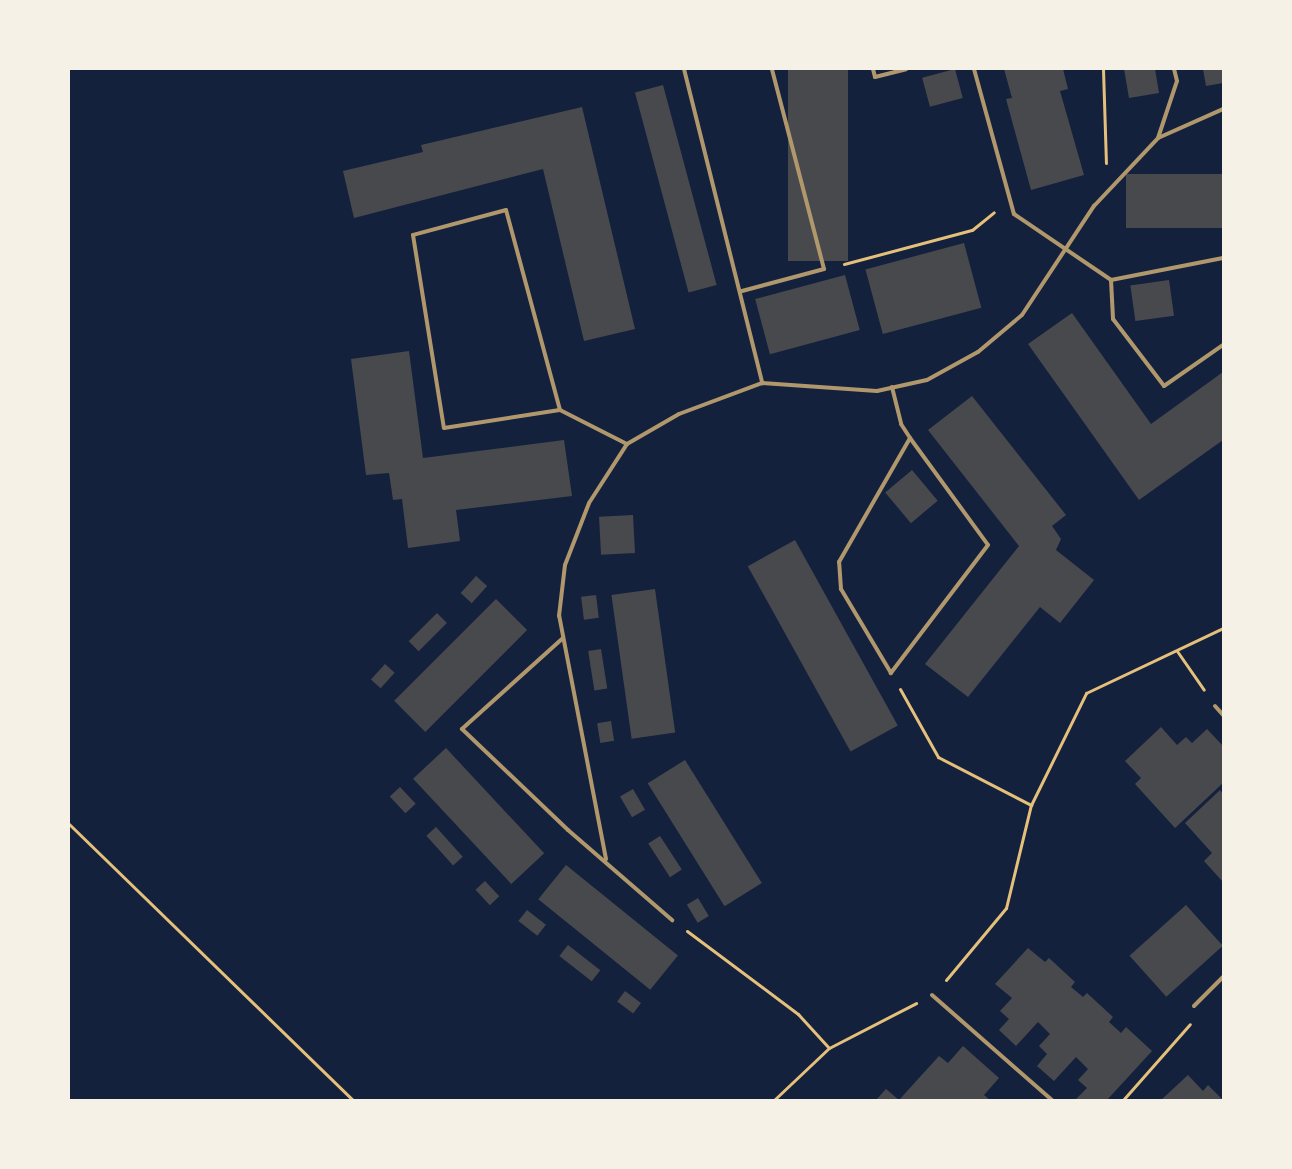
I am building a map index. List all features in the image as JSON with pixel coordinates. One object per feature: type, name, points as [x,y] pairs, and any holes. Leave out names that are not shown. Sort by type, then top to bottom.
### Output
[{"type":"lane","points":[[684,69],[742,291],[762,383]]},
{"type":"lane","points":[[742,291],[824,269],[772,69]]},
{"type":"lane","points":[[873,69],[875,77],[906,69]]},
{"type":"lane","points":[[974,69],[1014,214],[1111,280],[1223,258]]},
{"type":"lane","points":[[1158,138],[1177,81],[1174,69]]},
{"type":"lane","points":[[606,860],[560,616],[565,565],[589,503],[627,444],[678,414],[762,383],[877,391],[927,380],[978,352],[1022,315],[1068,252],[1107,192],[1158,138],[1223,109]]},
{"type":"lane","points":[[560,410],[506,210],[413,235],[444,428],[560,410],[627,444]]},
{"type":"lane","points":[[1111,280],[1113,319],[1164,386],[1223,345]]},
{"type":"lane","points":[[892,388],[901,424],[988,545],[891,673],[841,589],[840,562],[910,438]]},
{"type":"lane","points":[[563,638],[462,729],[568,830],[606,860],[672,920]]},
{"type":"lane","points":[[1215,706],[1223,715]]},
{"type":"lane","points":[[1194,1006],[1223,977]]},
{"type":"lane","points":[[932,995],[1044,1098],[1052,1100]]},
{"type":"path","points":[[1103,69],[1107,192]]},
{"type":"path","points":[[824,269],[972,230],[1010,200]]},
{"type":"path","points":[[774,1100],[829,1048],[932,995],[1006,908],[1031,805],[1086,692],[1223,628]]},
{"type":"path","points":[[1177,651],[1215,706]]},
{"type":"path","points":[[891,673],[938,757],[1031,805]]},
{"type":"path","points":[[69,824],[353,1100]]},
{"type":"path","points":[[672,920],[798,1014],[829,1048]]},
{"type":"path","points":[[1123,1100],[1192,1022],[1194,1006]]},
{"type":"building","points":[[788,69],[848,69],[848,261],[788,261]]},
{"type":"building","points":[[955,69],[963,98],[930,107],[922,78]]},
{"type":"building","points":[[1004,69],[1063,69],[1068,89],[1060,91],[1084,175],[1031,190],[1006,99],[1012,98]]},
{"type":"building","points":[[1124,69],[1155,69],[1159,93],[1129,98]]},
{"type":"building","points":[[1203,69],[1223,69],[1223,83],[1206,86]]},
{"type":"building","points":[[663,85],[717,285],[689,292],[635,93]]},
{"type":"building","points":[[582,107],[635,329],[584,341],[543,169],[354,218],[343,171],[423,152],[421,145]]},
{"type":"building","points":[[1126,174],[1223,174],[1223,228],[1126,228]]},
{"type":"building","points":[[964,243],[981,308],[883,334],[865,269]]},
{"type":"building","points":[[845,275],[860,330],[770,354],[755,299]]},
{"type":"building","points":[[1169,280],[1174,316],[1135,321],[1130,285]]},
{"type":"building","points":[[1072,313],[1151,424],[1223,372],[1223,440],[1139,500],[1028,344]]},
{"type":"building","points":[[409,351],[423,458],[564,440],[572,496],[456,510],[460,541],[408,548],[402,499],[393,500],[389,473],[366,475],[351,359]]},
{"type":"building","points":[[972,396],[1066,515],[1052,526],[1061,539],[1056,550],[1094,580],[1060,623],[1040,607],[968,697],[925,664],[1019,546],[928,430]]},
{"type":"building","points":[[912,470],[938,501],[911,523],[885,492]]},
{"type":"building","points":[[633,515],[635,553],[601,555],[599,517]]},
{"type":"building","points":[[795,540],[898,725],[851,752],[748,566]]},
{"type":"building","points":[[476,576],[487,586],[472,603],[461,593]]},
{"type":"building","points":[[655,589],[675,733],[632,739],[611,595]]},
{"type":"building","points":[[596,595],[599,618],[584,620],[581,597]]},
{"type":"building","points":[[496,599],[527,630],[425,732],[394,701]]},
{"type":"building","points":[[437,613],[447,623],[419,651],[409,641]]},
{"type":"building","points":[[601,649],[607,689],[594,691],[588,651]]},
{"type":"building","points":[[385,664],[395,673],[381,688],[371,680]]},
{"type":"building","points":[[611,721],[614,741],[600,743],[597,723]]},
{"type":"building","points":[[1161,727],[1177,745],[1186,737],[1192,743],[1207,729],[1223,746],[1223,783],[1175,828],[1135,784],[1141,778],[1125,761]]},
{"type":"building","points":[[446,748],[544,853],[511,884],[413,779]]},
{"type":"building","points":[[685,760],[762,883],[725,906],[648,783]]},
{"type":"building","points":[[400,787],[416,804],[405,813],[390,797]]},
{"type":"building","points":[[633,789],[645,810],[632,817],[620,796]]},
{"type":"building","points":[[1220,790],[1223,794],[1223,882],[1204,861],[1212,853],[1185,823]]},
{"type":"building","points":[[436,827],[463,857],[453,865],[426,836]]},
{"type":"building","points":[[660,836],[682,870],[670,877],[648,844]]},
{"type":"building","points":[[566,865],[678,956],[650,990],[538,899]]},
{"type":"building","points":[[485,881],[499,896],[490,905],[475,890]]},
{"type":"building","points":[[698,898],[709,916],[698,923],[687,905]]},
{"type":"building","points":[[1186,905],[1223,946],[1166,997],[1130,956]]},
{"type":"building","points":[[527,910],[546,925],[537,936],[518,921]]},
{"type":"building","points":[[568,945],[600,970],[592,981],[559,956]]},
{"type":"building","points":[[1028,948],[1045,962],[1049,958],[1075,982],[1071,987],[1083,997],[1087,993],[1113,1017],[1109,1022],[1121,1033],[1126,1027],[1152,1051],[1107,1100],[1076,1099],[1087,1088],[1078,1080],[1088,1069],[1076,1057],[1054,1081],[1037,1066],[1047,1054],[1039,1046],[1050,1034],[1038,1022],[1016,1046],[999,1030],[1009,1019],[1000,1011],[1012,998],[995,984]]},
{"type":"building","points":[[625,991],[641,1003],[633,1013],[617,1001]]},
{"type":"building","points":[[963,1046],[999,1078],[984,1095],[990,1100],[899,1100],[939,1056],[948,1063]]},
{"type":"building","points":[[1188,1075],[1203,1091],[1208,1085],[1223,1100],[1161,1100]]},
{"type":"building","points":[[886,1089],[899,1100],[876,1100]]}]
